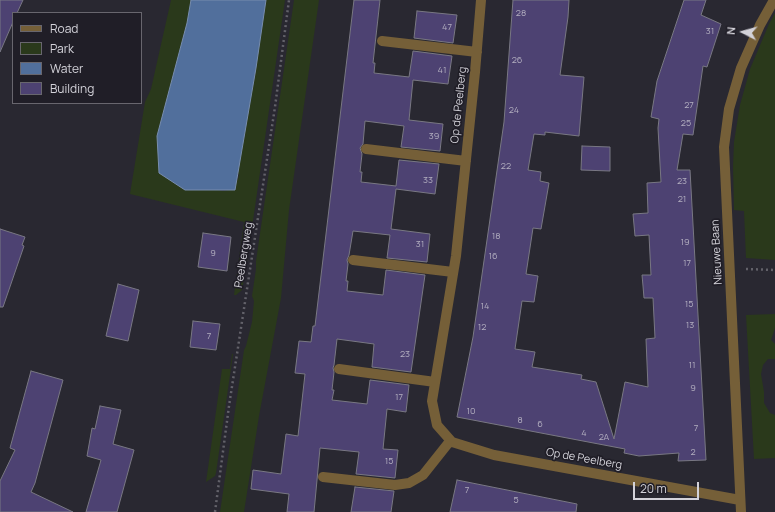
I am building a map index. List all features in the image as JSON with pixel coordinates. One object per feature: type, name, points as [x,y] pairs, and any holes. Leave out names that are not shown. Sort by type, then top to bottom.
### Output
[{"type":"street","name":"Op de Peelberg","points":[[481,0],[466,161],[453,272],[432,401],[437,425],[450,441],[494,455],[740,500]]},
{"type":"street","name":"Nieuwe Baan","points":[[740,512],[724,147],[729,110],[741,68],[760,25],[774,0]]},
{"type":"street","name":"Op de Peelberg","points":[[382,41],[477,52]]},
{"type":"street","name":"Op de Peelberg","points":[[366,149],[466,161]]},
{"type":"street","points":[[353,260],[453,272]]},
{"type":"street","points":[[340,368],[435,382]]},
{"type":"street","points":[[323,477],[395,485],[409,483],[423,475],[450,441]]},
{"type":"path","name":"Peelbergweg","points":[[215,512],[229,406],[275,108],[289,0]]},
{"type":"path","points":[[730,268],[775,270]]},
{"type":"green space","points":[[171,0],[285,0],[247,262],[242,290],[236,295],[234,295],[244,222],[130,194],[145,102],[151,89]],"holes":[[[237,174],[239,174],[238,179],[229,190],[218,190]]]},
{"type":"green space","points":[[294,0],[319,0],[289,210],[281,298],[259,416],[244,512],[220,512],[244,350],[252,322],[254,301],[252,296],[256,261]]},
{"type":"green space","points":[[775,13],[775,260],[746,258],[744,211],[734,210],[733,167],[734,142],[740,105],[750,69]]},
{"type":"green space","points":[[775,314],[775,328],[771,340],[775,344],[775,359],[768,359],[763,365],[761,374],[764,403],[770,413],[775,415],[775,458],[754,459],[746,315]]},
{"type":"green space","points":[[233,354],[216,473],[215,476],[206,482],[222,369],[230,369]]},
{"type":"water","points":[[191,0],[266,0],[235,190],[185,190],[159,173],[157,136],[187,23]]},
{"type":"building","points":[[0,0],[23,0],[17,12],[12,12],[12,24],[0,52]]},
{"type":"building","points":[[354,0],[380,0],[373,63],[375,63],[374,73],[409,77],[413,51],[452,56],[448,84],[413,80],[409,120],[443,124],[440,151],[401,147],[404,126],[365,121],[363,144],[360,148],[362,154],[360,172],[362,172],[361,182],[396,186],[399,160],[439,164],[435,194],[396,189],[391,229],[430,234],[427,262],[387,258],[390,235],[353,231],[347,260],[347,291],[383,295],[386,270],[425,275],[411,372],[372,367],[374,344],[337,339],[333,368],[332,390],[334,390],[332,400],[367,404],[370,380],[409,385],[406,412],[387,409],[383,449],[398,450],[395,478],[356,474],[359,452],[320,448],[314,512],[287,512],[289,494],[251,489],[253,470],[281,474],[286,434],[298,436],[305,374],[295,373],[299,341],[311,342],[313,326],[315,326]]},
{"type":"building","points":[[513,0],[569,0],[560,75],[584,77],[579,136],[545,132],[545,135],[534,134],[528,170],[541,172],[540,181],[549,183],[541,229],[533,228],[526,274],[538,276],[534,302],[522,301],[515,349],[535,352],[532,367],[582,375],[581,379],[596,382],[614,439],[625,382],[648,387],[646,339],[655,338],[653,298],[644,298],[642,275],[651,275],[649,235],[635,236],[633,214],[648,213],[647,183],[661,182],[658,128],[659,119],[651,117],[657,81],[684,0],[706,0],[701,15],[721,24],[707,67],[703,66],[693,135],[683,134],[677,170],[690,170],[706,460],[678,461],[679,453],[639,456],[624,453],[625,449],[457,417],[473,337],[504,122]]},
{"type":"building","points":[[417,11],[457,15],[453,43],[414,38]]},
{"type":"building","points":[[582,146],[610,147],[610,171],[581,170]]},
{"type":"building","points":[[0,229],[25,237],[22,245],[24,246],[3,307],[0,307]]},
{"type":"building","points":[[203,233],[231,237],[227,271],[198,267]]},
{"type":"building","points":[[118,284],[139,290],[128,341],[106,336]]},
{"type":"building","points":[[193,321],[220,324],[216,350],[190,347]]},
{"type":"building","points":[[31,371],[63,380],[35,483],[31,492],[73,512],[0,512],[0,481],[15,450],[10,448]]},
{"type":"building","points":[[100,406],[121,410],[113,444],[134,450],[117,512],[86,512],[101,460],[87,456],[92,428],[95,429]]},
{"type":"building","points":[[457,480],[577,504],[576,512],[450,512]]},
{"type":"building","points":[[355,487],[394,491],[391,512],[351,512]]}]
